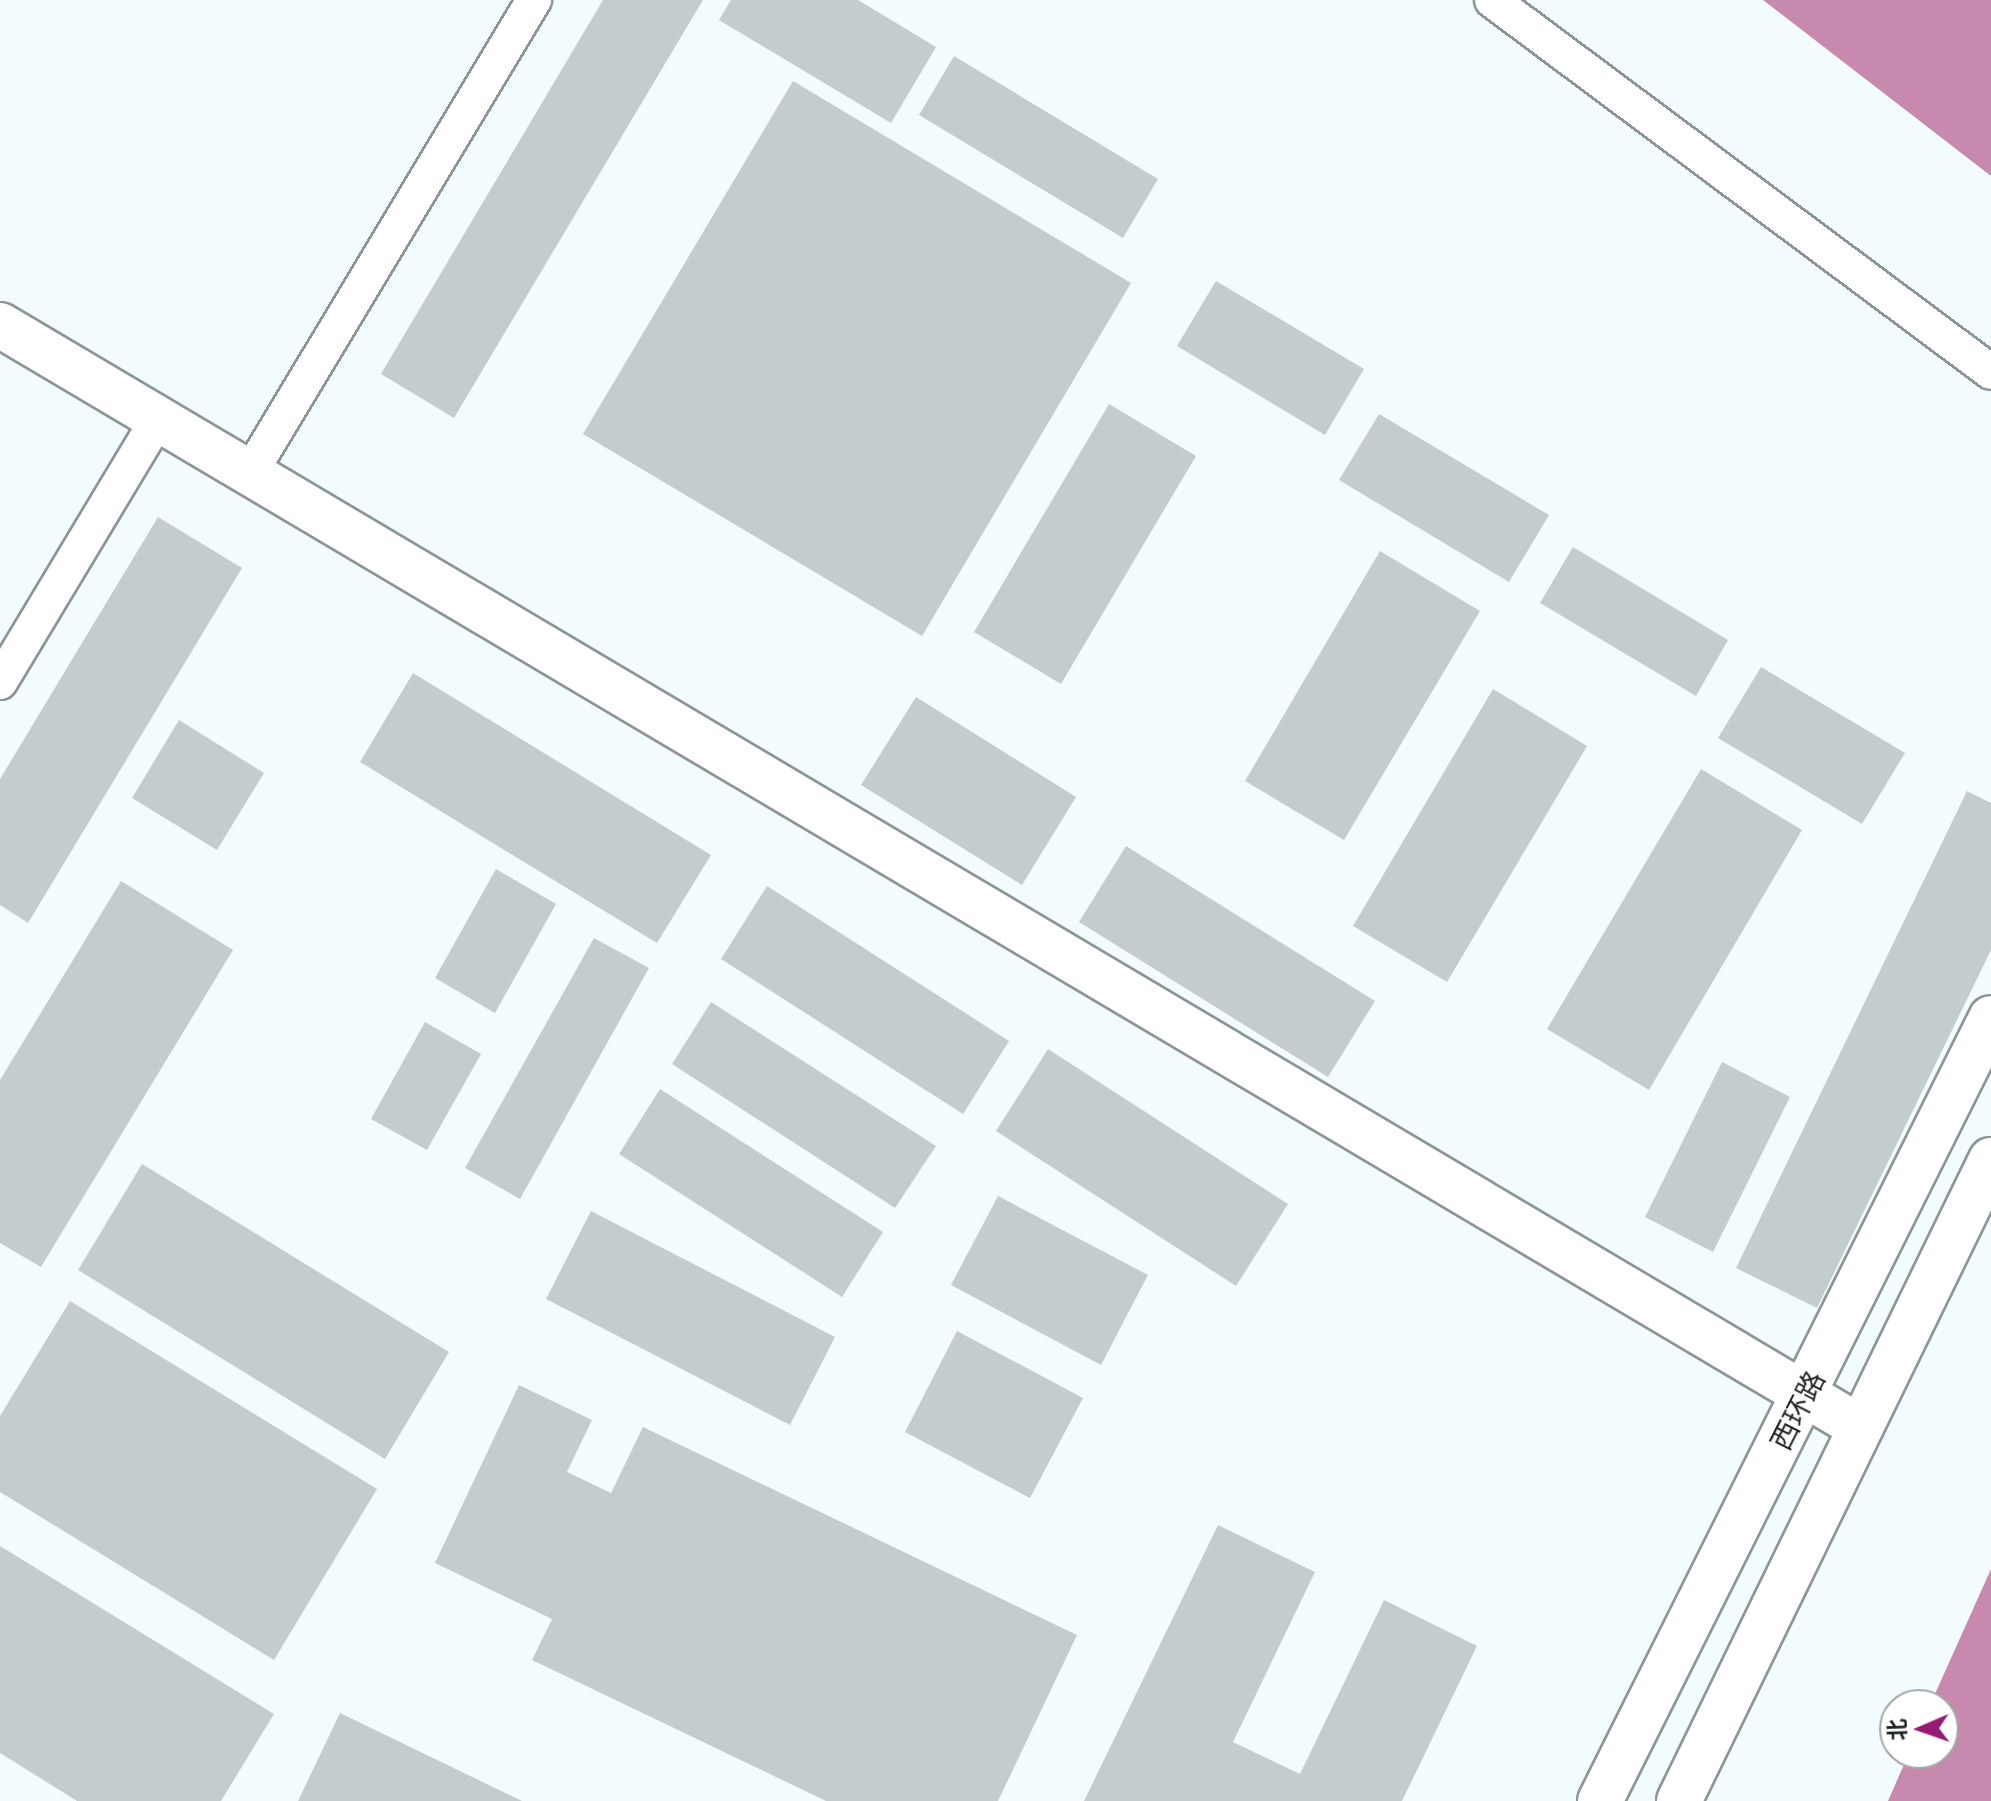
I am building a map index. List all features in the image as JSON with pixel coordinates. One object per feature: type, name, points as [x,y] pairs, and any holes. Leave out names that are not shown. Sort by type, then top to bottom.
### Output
[{"type":"street","points":[[250,473],[534,0]]},
{"type":"street","points":[[1492,0],[1991,372]]},
{"type":"street","points":[[0,325],[1860,1427]]},
{"type":"street","points":[[0,682],[158,419]]},
{"type":"street","name":"西环路","points":[[1600,1801],[1991,1018]]},
{"type":"street","points":[[1679,1801],[1991,1160]]},
{"type":"shaded area","points":[[1763,0],[1991,0],[1991,176]]},
{"type":"shaded area","points":[[1991,1569],[1991,1801],[1888,1801],[1902,1769],[1959,1769],[1959,1689],[1937,1689]]},
{"type":"building","points":[[603,0],[703,0],[454,418],[381,374]]},
{"type":"building","points":[[731,0],[858,0],[936,47],[891,123],[719,20]]},
{"type":"building","points":[[954,56],[1158,179],[1123,238],[919,115]]},
{"type":"building","points":[[793,81],[1131,283],[922,636],[583,434]]},
{"type":"building","points":[[1216,281],[1364,369],[1325,435],[1177,346]]},
{"type":"building","points":[[1109,404],[1196,456],[1061,684],[974,632]]},
{"type":"building","points":[[1379,414],[1549,515],[1509,582],[1339,480]]},
{"type":"building","points":[[158,517],[242,568],[28,923],[0,905],[0,779]]},
{"type":"building","points":[[1573,547],[1728,640],[1696,696],[1540,603]]},
{"type":"building","points":[[1380,551],[1480,611],[1344,840],[1245,781]]},
{"type":"building","points":[[1761,667],[1905,753],[1862,824],[1718,738]]},
{"type":"building","points":[[413,673],[711,855],[657,943],[360,762]]},
{"type":"building","points":[[1493,689],[1587,746],[1447,982],[1353,926]]},
{"type":"building","points":[[916,697],[1076,797],[1022,885],[861,785]]},
{"type":"building","points":[[179,720],[264,773],[217,850],[132,798]]},
{"type":"building","points":[[1701,769],[1802,830],[1649,1090],[1547,1029]]},
{"type":"building","points":[[1967,791],[1991,803],[1991,950],[1817,1308],[1736,1268]]},
{"type":"building","points":[[1126,846],[1375,1001],[1328,1077],[1079,922]]},
{"type":"building","points":[[496,869],[556,904],[495,1013],[435,978]]},
{"type":"building","points":[[121,881],[233,950],[41,1267],[0,1243],[0,1080]]},
{"type":"building","points":[[767,886],[1009,1041],[963,1114],[721,959]]},
{"type":"building","points":[[594,938],[649,968],[520,1199],[465,1168]]},
{"type":"building","points":[[711,1002],[936,1146],[895,1208],[672,1064]]},
{"type":"building","points":[[425,1022],[481,1054],[427,1150],[371,1119]]},
{"type":"building","points":[[1048,1049],[1288,1204],[1236,1286],[996,1131]]},
{"type":"building","points":[[1722,1062],[1790,1097],[1713,1252],[1645,1217]]},
{"type":"building","points":[[660,1089],[883,1232],[842,1297],[619,1154]]},
{"type":"building","points":[[142,1164],[449,1352],[385,1459],[78,1270]]},
{"type":"building","points":[[998,1196],[1148,1275],[1101,1365],[951,1285]]},
{"type":"building","points":[[591,1211],[835,1337],[790,1425],[546,1299]]},
{"type":"building","points":[[70,1301],[377,1489],[274,1660],[0,1492],[0,1416]]},
{"type":"building","points":[[957,1331],[1083,1398],[1030,1498],[905,1432]]},
{"type":"building","points":[[519,1385],[592,1420],[567,1472],[611,1493],[643,1427],[1077,1635],[998,1801],[826,1801],[532,1660],[552,1619],[435,1563]]},
{"type":"building","points":[[1218,1525],[1315,1572],[1233,1742],[1300,1774],[1384,1600],[1477,1646],[1402,1801],[1084,1801]]},
{"type":"building","points":[[0,1546],[274,1714],[221,1801],[77,1801],[0,1753]]},
{"type":"building","points":[[340,1713],[522,1801],[298,1801]]}]
